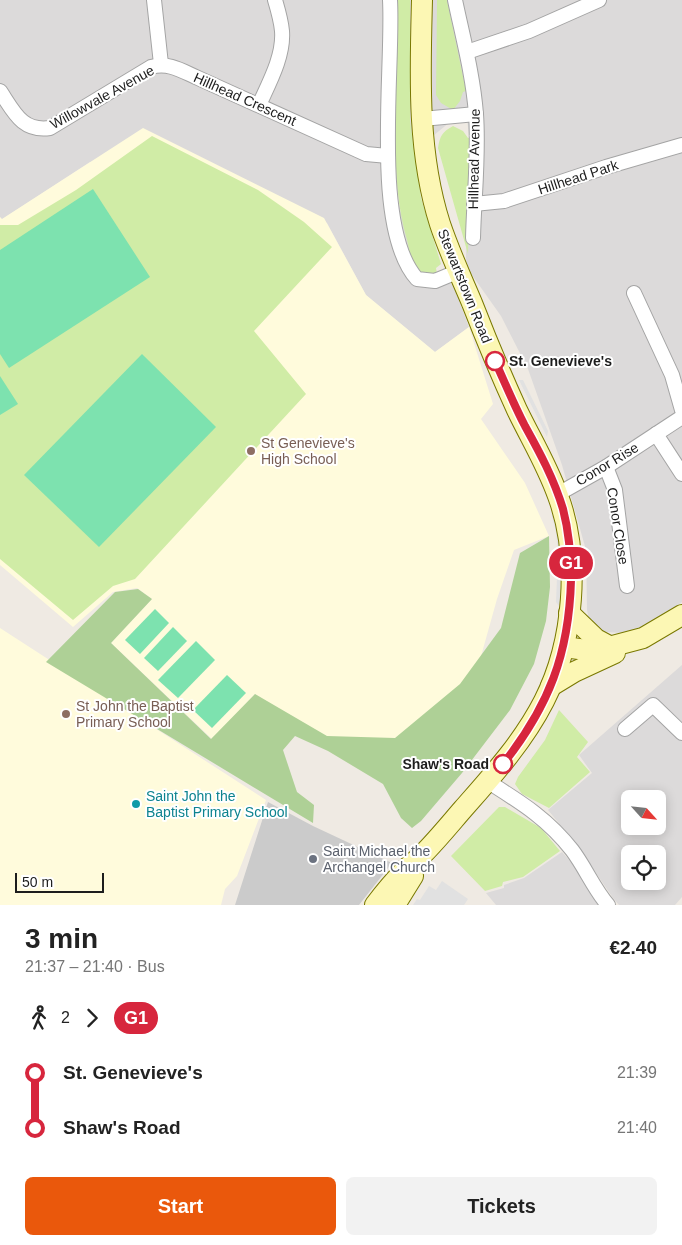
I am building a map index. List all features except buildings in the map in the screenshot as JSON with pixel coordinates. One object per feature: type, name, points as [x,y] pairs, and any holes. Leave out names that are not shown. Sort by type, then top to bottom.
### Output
[{"type":"main road","name":"Stewartstown Road","points":[[422,0],[423,143],[432,193],[440,222],[491,352],[518,412],[544,459],[558,494],[566,524],[571,559],[569,613],[564,646],[551,686],[532,723],[516,747],[422,856]]},
{"type":"main road","points":[[569,613],[596,639],[609,646]]},
{"type":"main road","points":[[551,686],[574,672],[644,638],[682,616]]},
{"type":"main road","points":[[564,646],[588,651],[644,638]]},
{"type":"main road","points":[[375,905],[406,869],[422,856]]},
{"type":"main road","points":[[394,905],[416,870],[422,856]]},
{"type":"street","points":[[154,0],[161,64]]},
{"type":"street","points":[[259,105],[280,47],[282,33],[275,0]]},
{"type":"street","points":[[390,0],[388,156],[395,231],[410,271],[417,279],[435,281],[459,271]]},
{"type":"street","name":"Hillhead Avenue","points":[[455,0],[467,52],[476,114],[477,141],[473,238]]},
{"type":"street","points":[[467,52],[529,31],[600,0]]},
{"type":"street","name":"Willowvale Avenue","points":[[0,91],[16,115],[27,126],[39,130],[45,129],[78,112],[151,67],[161,64]]},
{"type":"street","name":"Hillhead Crescent","points":[[161,64],[172,66],[366,154],[388,156]]},
{"type":"street","points":[[422,119],[476,114]]},
{"type":"street","name":"Hillhead Park","points":[[474,204],[504,201],[606,167],[682,145]]},
{"type":"street","points":[[634,293],[672,375],[682,410]]},
{"type":"street","name":"Conor Rise","points":[[558,494],[606,468],[682,417]]},
{"type":"street","points":[[656,434],[682,474]]},
{"type":"street","name":"Conor Close","points":[[606,468],[615,490],[627,586]]},
{"type":"street","points":[[626,729],[653,705],[682,733]]},
{"type":"street","points":[[487,781],[550,825],[572,850],[608,905]]},
{"type":"shaded area","points":[[0,0],[682,0],[682,602],[643,627],[626,633],[603,632],[589,620],[587,610],[586,550],[562,465],[528,369],[501,316],[467,268],[469,136],[466,109],[396,166],[398,200],[414,266],[433,273],[453,285],[469,327],[435,352],[366,295],[327,223],[90,162],[1,220]]},
{"type":"shaded area","name":"St Genevieve's High School","points":[[143,128],[324,218],[366,295],[435,352],[469,327],[493,404],[481,419],[525,483],[549,536],[514,550],[497,599],[478,667],[430,722],[389,747],[320,737],[255,694],[212,739],[111,643],[152,599],[137,588],[113,592],[73,627],[0,565],[0,217],[2,219]]},
{"type":"shaded area","points":[[519,380],[523,380],[548,431],[547,437]]},
{"type":"shaded area","points":[[554,512],[562,544],[562,594],[559,606],[556,602],[558,553],[552,516]]},
{"type":"shaded area","name":"St John the Baptist Primary School","points":[[0,628],[266,800],[237,876],[225,889],[221,905],[0,905]]},
{"type":"shaded area","points":[[682,665],[682,897],[675,905],[619,905],[579,848],[548,810],[592,773],[579,755]]},
{"type":"shaded area","points":[[268,802],[313,826],[392,863],[359,905],[235,905]]},
{"type":"shaded area","points":[[562,852],[579,871],[598,905],[496,905],[486,893],[504,888],[504,885],[524,878]]},
{"type":"shaded area","points":[[442,881],[468,899],[464,905],[413,905],[417,899],[420,900],[429,886],[436,890]]},
{"type":"green space","points":[[395,0],[410,0],[410,121],[421,198],[441,264],[436,268],[437,274],[434,275],[421,273],[414,266],[400,211],[395,152],[397,30]]},
{"type":"green space","points":[[437,0],[447,0],[466,91],[463,92],[460,101],[453,110],[441,103],[436,95]]},
{"type":"green space","points":[[453,126],[463,131],[468,138],[471,138],[468,254],[438,148],[442,135]]},
{"type":"green space","points":[[152,136],[258,190],[304,222],[332,247],[254,331],[306,394],[135,579],[113,586],[73,620],[0,559],[0,225],[18,225],[76,190]]},
{"type":"green space","points":[[93,189],[150,277],[9,368],[0,354],[0,250]]},
{"type":"green space","points":[[142,354],[216,427],[99,547],[24,475]]},
{"type":"green space","points":[[0,376],[18,404],[0,415]]},
{"type":"green space","points":[[549,536],[550,587],[546,621],[534,664],[510,710],[462,773],[421,821],[412,828],[401,818],[383,784],[328,751],[295,736],[283,750],[297,792],[314,805],[313,823],[46,662],[115,592],[138,589],[152,599],[111,643],[211,739],[255,694],[327,736],[395,738],[460,684],[501,628],[520,553]]},
{"type":"green space","points":[[155,609],[169,623],[140,654],[125,640]]},
{"type":"green space","points":[[173,627],[187,641],[158,671],[144,658]]},
{"type":"green space","points":[[196,641],[215,660],[178,698],[158,680]]},
{"type":"green space","points":[[227,675],[246,693],[212,728],[193,710]]},
{"type":"green space","points":[[559,710],[588,742],[577,757],[590,772],[549,808],[522,794],[515,784],[545,740]]},
{"type":"green space","points":[[499,807],[505,807],[541,828],[560,851],[523,877],[503,882],[502,886],[485,891],[451,856]]},
{"type":"bus line","name":"G1","points":[[495,361],[518,412],[544,459],[558,494],[568,533],[571,559],[568,626],[558,665],[551,686],[532,723],[503,764]]},
{"type":"place","name":"St. Genevieve's","points":[[495,361]]},
{"type":"place","name":"St Genevieve's High School","points":[[251,451]]},
{"type":"place","name":"St John the Baptist Primary School","points":[[66,714]]},
{"type":"place","name":"Shaw's Road","points":[[503,764]]},
{"type":"place","name":"Saint John the Baptist Primary School","points":[[136,804]]},
{"type":"place","name":"Saint Michael the Archangel Church","points":[[313,859]]}]
